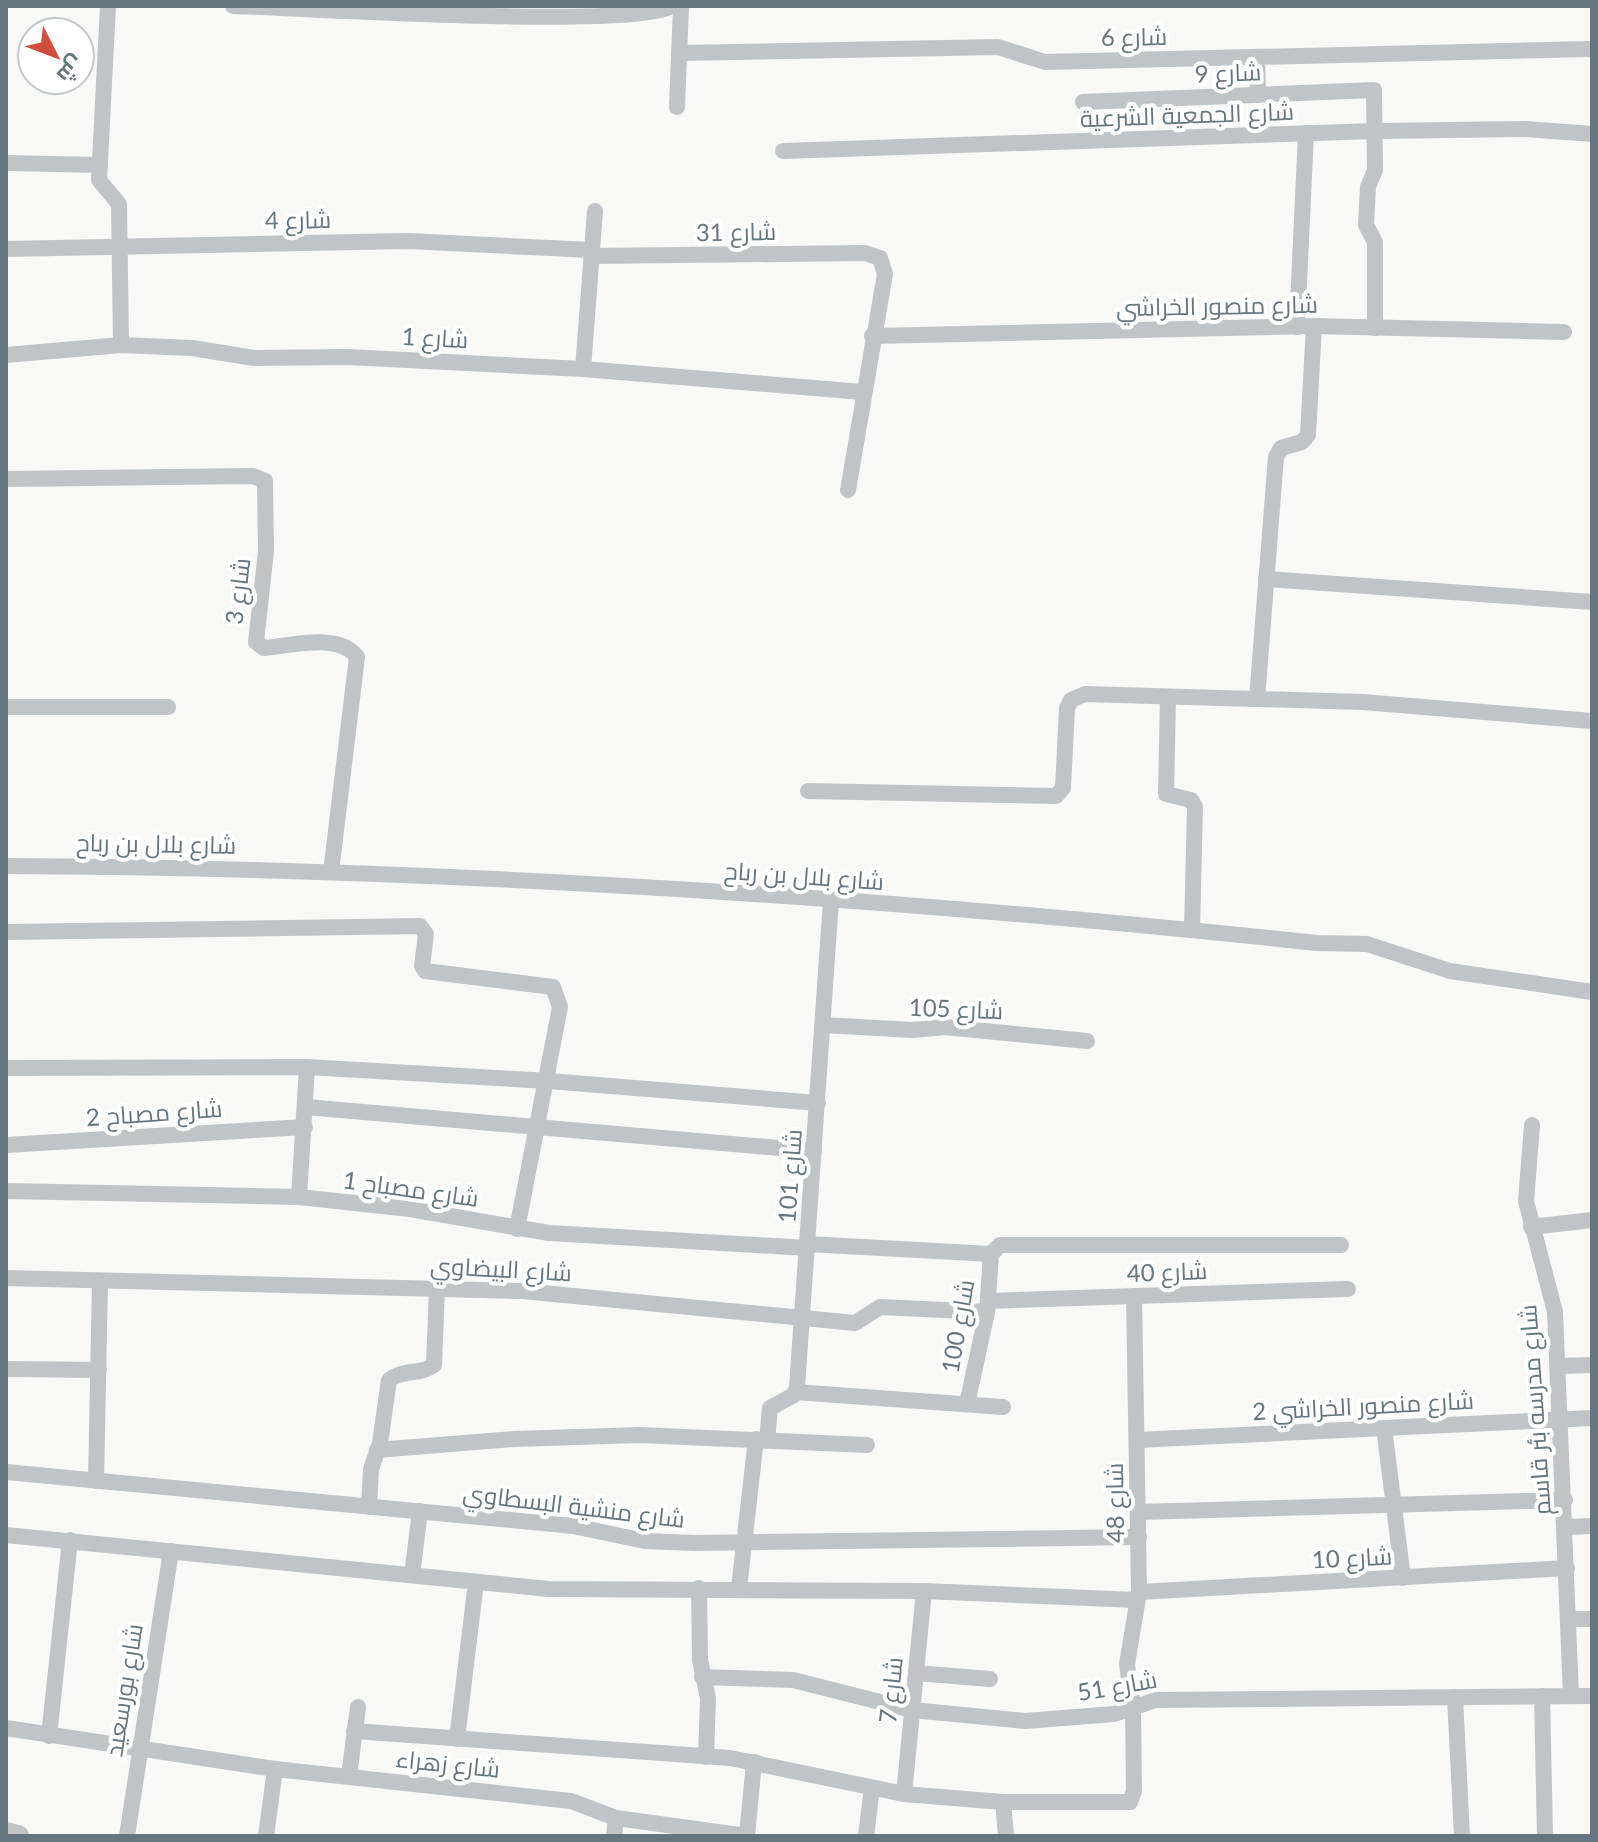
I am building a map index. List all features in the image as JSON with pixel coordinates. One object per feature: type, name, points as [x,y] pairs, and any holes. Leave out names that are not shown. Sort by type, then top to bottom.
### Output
[{"type":"street","points":[[108,6],[100,185],[119,204],[121,345]]},
{"type":"street","points":[[233,6],[545,16],[652,14],[671,6]]},
{"type":"street","points":[[677,107],[681,6]]},
{"type":"street","name":"شارع 6","points":[[679,53],[998,47],[1014,50],[1036,61],[1592,49]]},
{"type":"street","points":[[1257,57],[1258,95]]},
{"type":"street","name":"شارع 9","points":[[1083,102],[1375,91],[1376,131]]},
{"type":"street","name":"شارع الجمعية الشرعية","points":[[783,151],[1376,131],[1525,129],[1592,134]]},
{"type":"street","points":[[1375,328],[1375,242],[1366,225],[1368,187],[1375,170],[1376,131]]},
{"type":"street","points":[[1257,699],[1276,457],[1281,448],[1306,439],[1310,428],[1306,326],[1306,133]]},
{"type":"street","points":[[6,163],[100,165]]},
{"type":"street","points":[[583,369],[595,211]]},
{"type":"street","name":"شارع 4","points":[[6,249],[408,241],[591,253]]},
{"type":"street","name":"شارع 31","points":[[591,253],[865,253],[880,258],[885,274],[872,336]]},
{"type":"street","name":"شارع منصور الخراشي","points":[[872,336],[1306,326],[1564,332]]},
{"type":"street","points":[[848,490],[872,336]]},
{"type":"street","name":"شارع 1","points":[[6,355],[121,345],[192,348],[254,358],[348,357],[583,369],[863,392]]},
{"type":"street","name":"شارع 3","points":[[6,479],[253,476],[265,481],[266,551],[256,642],[264,648],[331,642],[351,648],[357,657],[331,872]]},
{"type":"street","points":[[1266,579],[1592,602]]},
{"type":"street","points":[[808,791],[1056,796],[1063,788],[1065,719],[1071,700],[1085,694],[1363,702],[1592,721]]},
{"type":"street","points":[[1168,697],[1166,794],[1191,800],[1195,807],[1192,930]]},
{"type":"street","points":[[6,707],[168,707]]},
{"type":"street","name":"شارع بلال بن رباح","points":[[6,866],[331,872],[831,900],[1317,943],[1367,944],[1450,971],[1592,992]]},
{"type":"street","name":"شارع 101","points":[[795,1392],[804,1318],[831,900]]},
{"type":"street","points":[[6,932],[420,926],[426,934],[422,966],[425,971],[553,987],[560,1007],[549,1081],[517,1229]]},
{"type":"street","name":"شارع 105","points":[[823,1025],[913,1030],[945,1027],[1087,1041]]},
{"type":"street","points":[[299,1197],[307,1067]]},
{"type":"street","points":[[6,1068],[307,1067],[549,1081],[818,1103]]},
{"type":"street","points":[[306,1107],[814,1151]]},
{"type":"street","name":"شارع مدرسه بئر قاسم","points":[[1532,1125],[1525,1184],[1531,1227],[1555,1312],[1571,1696]]},
{"type":"street","name":"شارع مصباح 2","points":[[6,1145],[305,1127]]},
{"type":"street","name":"شارع مصباح 1","points":[[6,1191],[299,1197],[410,1209],[517,1229],[588,1236],[991,1254],[1000,1245],[1341,1245]]},
{"type":"street","points":[[1531,1227],[1592,1220]]},
{"type":"street","name":"شارع 100","points":[[967,1404],[988,1306],[991,1254]]},
{"type":"street","name":"شارع البيضاوي","points":[[6,1278],[437,1288],[582,1295],[859,1322],[880,1307],[988,1306]]},
{"type":"street","points":[[96,1481],[100,1281]]},
{"type":"street","points":[[369,1507],[371,1469],[389,1380],[399,1373],[426,1370],[434,1365],[437,1288]]},
{"type":"street","name":"شارع 40","points":[[988,1306],[1134,1296],[1348,1289]]},
{"type":"street","name":"شارع 48","points":[[1003,1802],[1130,1802],[1134,1791],[1133,1707],[1127,1664],[1138,1596],[1134,1296]]},
{"type":"street","points":[[1559,1366],[1592,1365]]},
{"type":"street","points":[[6,1369],[99,1370]]},
{"type":"street","points":[[739,1588],[744,1542],[770,1408],[795,1392],[1003,1407]]},
{"type":"street","name":"شارع منصور الخراشي 2","points":[[1137,1440],[1592,1418]]},
{"type":"street","points":[[1384,1428],[1403,1578]]},
{"type":"street","points":[[377,1450],[640,1435],[867,1445]]},
{"type":"street","name":"شارع منشية البسطاوي","points":[[6,1472],[573,1526],[645,1541],[1139,1537]]},
{"type":"street","points":[[1138,1512],[1565,1500]]},
{"type":"street","points":[[412,1575],[420,1511]]},
{"type":"street","points":[[1566,1527],[1592,1526]]},
{"type":"street","name":"شارع 10","points":[[6,1535],[581,1590],[739,1588],[1138,1596],[1567,1568]]},
{"type":"street","points":[[49,1736],[70,1540]]},
{"type":"street","name":"شارع بورسعيد","points":[[127,1836],[171,1551]]},
{"type":"street","points":[[457,1739],[476,1582]]},
{"type":"street","points":[[699,1588],[702,1677],[708,1698],[706,1757]]},
{"type":"street","name":"شارع 7","points":[[904,1794],[924,1591]]},
{"type":"street","points":[[1569,1619],[1592,1619]]},
{"type":"street","points":[[916,1673],[990,1679]]},
{"type":"street","name":"شارع 51","points":[[702,1677],[793,1680],[912,1710],[1025,1721],[1114,1714],[1156,1700],[1592,1696]]},
{"type":"street","points":[[1542,1696],[1545,1836]]},
{"type":"street","points":[[1455,1697],[1462,1836]]},
{"type":"street","points":[[349,1776],[358,1707]]},
{"type":"street","name":"شارع زهراء","points":[[6,1728],[275,1769],[571,1801],[616,1818],[747,1836]]},
{"type":"street","points":[[354,1731],[754,1762],[904,1794],[1003,1802],[1006,1836]]},
{"type":"street","points":[[747,1836],[754,1762]]},
{"type":"street","points":[[266,1836],[275,1769]]},
{"type":"street","points":[[866,1836],[872,1788]]},
{"type":"street","points":[[614,1836],[616,1818]]},
{"type":"street","points":[[6,1833],[18,1836]]}]
